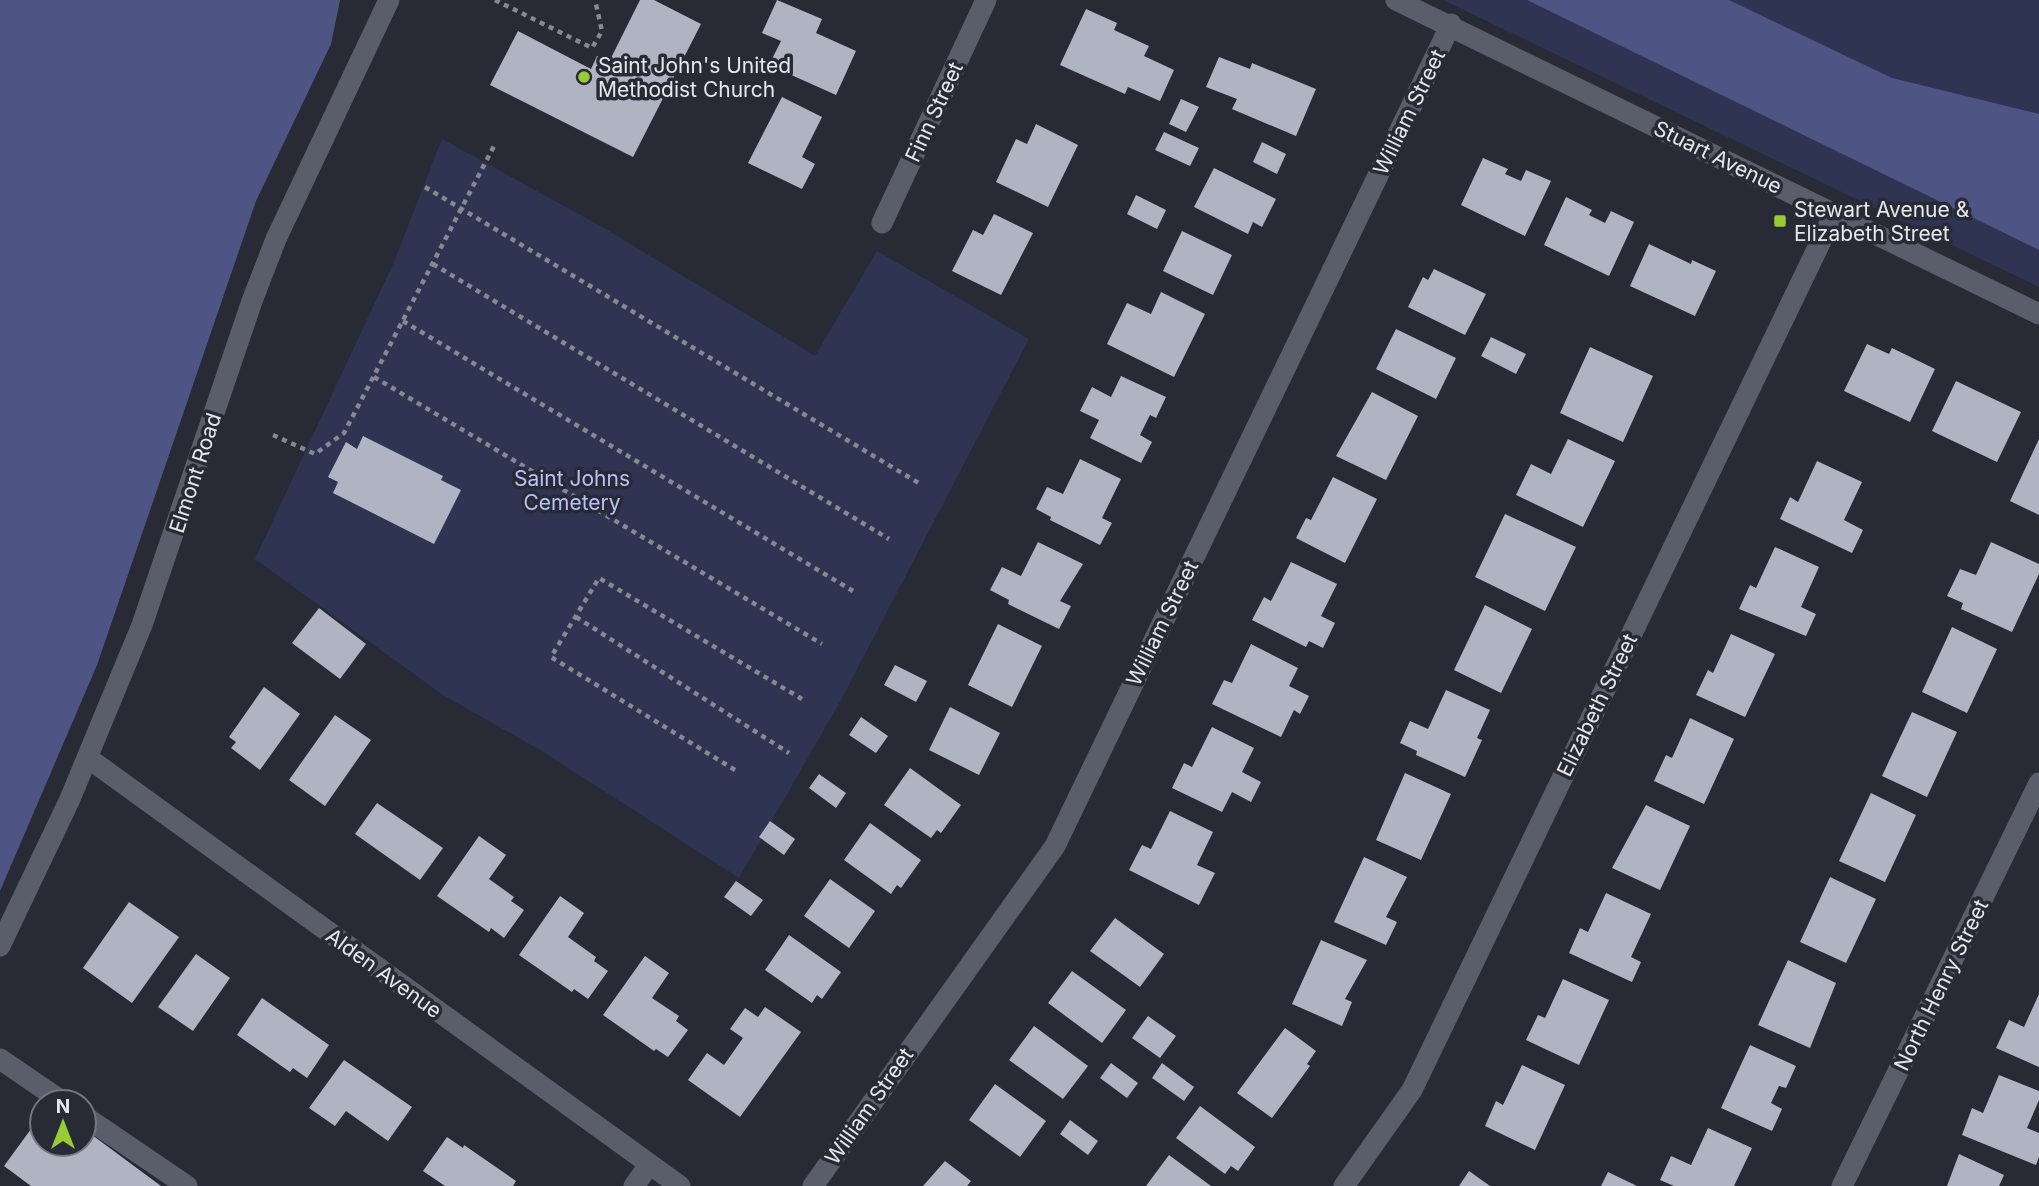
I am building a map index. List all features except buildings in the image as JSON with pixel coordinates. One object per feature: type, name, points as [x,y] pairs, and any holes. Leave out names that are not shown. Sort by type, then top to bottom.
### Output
[{"type":"street","name":"Elmont Road","points":[[0,946],[88,758],[157,586],[252,301],[276,239],[389,0]]},
{"type":"street","name":"Finn Street","points":[[883,223],[986,0]]},
{"type":"street","name":"Stuart Avenue","points":[[1396,0],[1451,24],[2039,314]]},
{"type":"street","name":"William Street","points":[[813,1186],[1055,846],[1451,24]]},
{"type":"street","name":"Elizabeth Street","points":[[1344,1186],[1412,1090],[1834,214]]},
{"type":"street","name":"Alden Avenue","points":[[88,758],[680,1186]]},
{"type":"street","name":"North Henry Street","points":[[1842,1186],[2039,783]]},
{"type":"street","points":[[0,1059],[42,1088]]},
{"type":"street","points":[[98,1126],[187,1186]]},
{"type":"street","points":[[634,1186],[649,1165]]},
{"type":"path","points":[[495,0],[592,48],[602,31],[595,0]]},
{"type":"path","points":[[273,435],[315,454],[344,433],[494,146]]},
{"type":"path","points":[[425,187],[922,485]]},
{"type":"path","points":[[433,264],[889,539]]},
{"type":"path","points":[[403,321],[853,591]]},
{"type":"path","points":[[374,377],[822,644]]},
{"type":"path","points":[[734,770],[551,657],[598,578],[802,698]]},
{"type":"path","points":[[576,617],[789,753]]},
{"type":"green space","points":[[1443,0],[2039,0],[2039,287]]},
{"type":"green space","name":"Saint Johns Cemetery","points":[[442,139],[604,228],[815,356],[877,251],[1029,339],[841,700],[739,878],[542,751],[443,695],[255,559],[394,262]]},
{"type":"shaded area","points":[[0,0],[340,0],[331,44],[256,201],[97,665],[0,891]]},
{"type":"shaded area","points":[[1527,0],[1729,0],[1892,78],[2039,114],[2039,250]]},
{"type":"place","name":"Saint John's United Methodist Church","points":[[584,77]]},
{"type":"place","name":"Stewart Avenue & Elizabeth Street","points":[[1780,221]]}]
